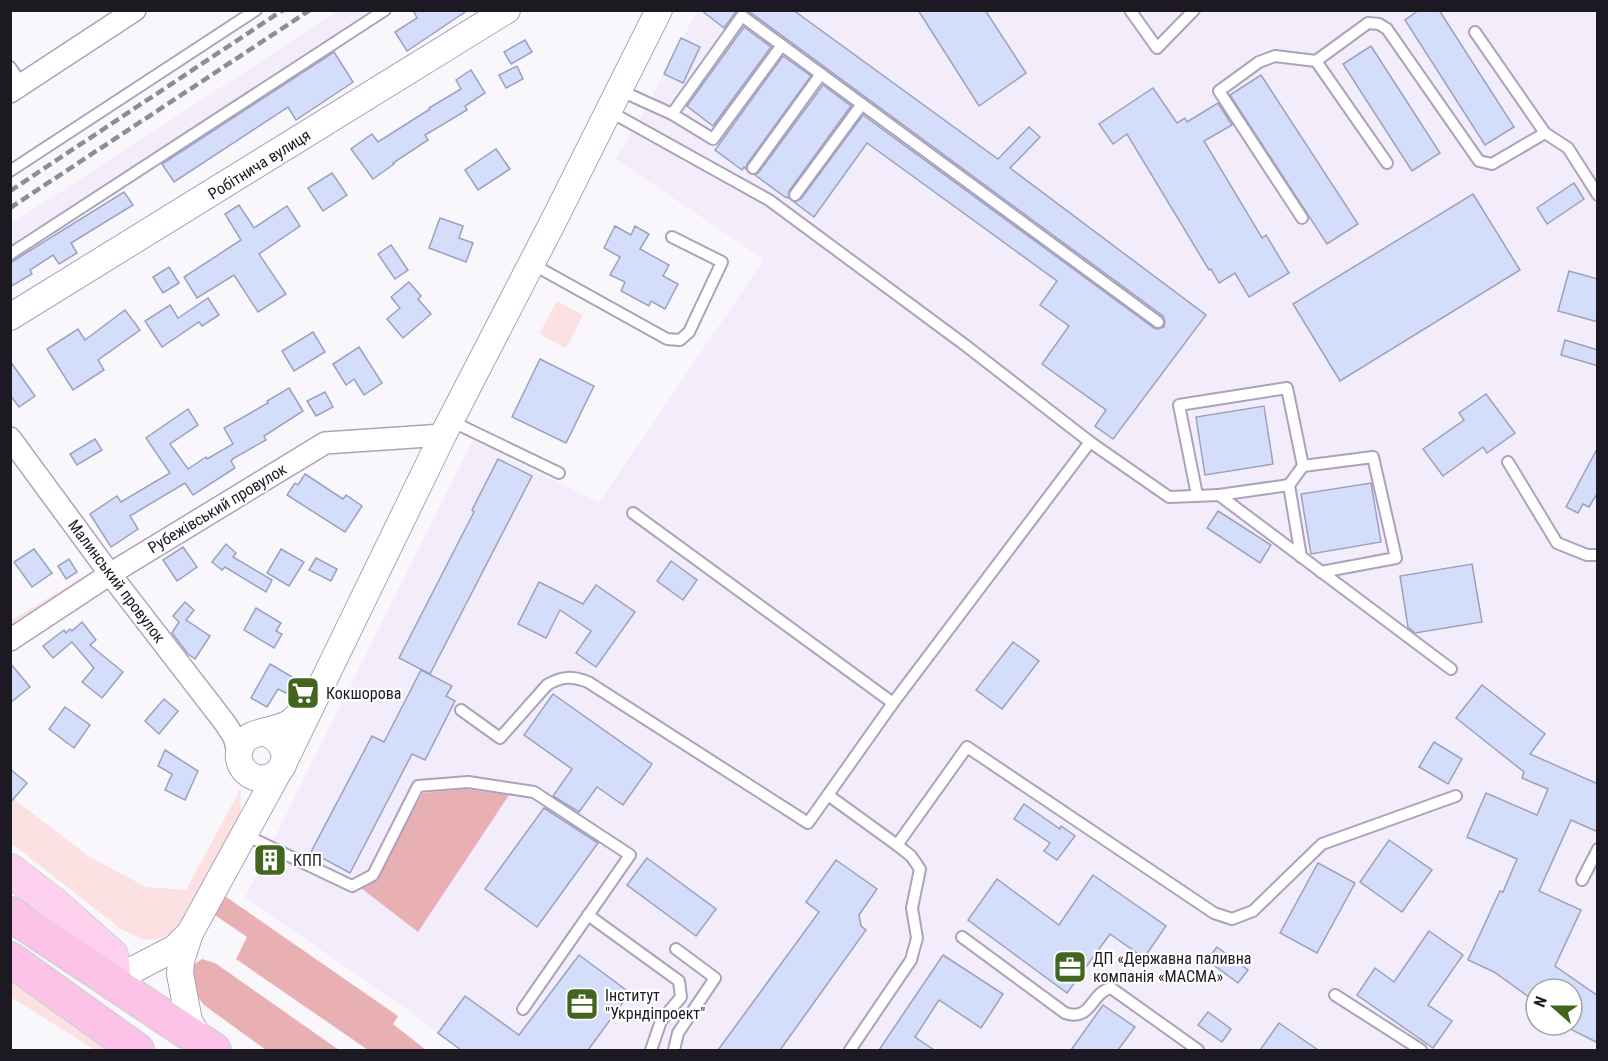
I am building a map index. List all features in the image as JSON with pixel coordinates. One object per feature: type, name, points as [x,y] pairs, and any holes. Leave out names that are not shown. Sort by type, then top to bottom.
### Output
[{"type":"highway","points":[[10,914],[208,1046]]},
{"type":"highway","points":[[10,959],[127,1046]]},
{"type":"main road","points":[[10,870],[53,903],[112,955],[115,985]]},
{"type":"street","points":[[14,81],[135,10]]},
{"type":"street","name":"Робітнича вулиця","points":[[10,317],[507,10]]},
{"type":"street","points":[[208,1046],[189,1021],[180,974],[181,961],[190,933],[282,765],[447,428],[659,10]]},
{"type":"street","name":"Рубежівський провулок","points":[[10,640],[110,573],[325,443],[447,428]]},
{"type":"street","name":"Малинський провулок","points":[[10,438],[225,723],[234,737],[242,764]]},
{"type":"street","points":[[251,825],[253,794],[242,764],[242,745],[249,736],[290,723],[314,700]]},
{"type":"street","points":[[225,723],[240,730],[273,735],[283,747],[282,765],[273,776],[254,777],[242,764]]},
{"type":"street","points":[[115,985],[127,973],[175,948],[190,933]]},
{"type":"lane","points":[[10,171],[256,10]]},
{"type":"lane","points":[[10,254],[385,10]]},
{"type":"lane","points":[[1130,10],[1157,48],[1194,10]]},
{"type":"lane","points":[[672,114],[742,16],[1158,322]]},
{"type":"lane","points":[[1302,218],[1219,91],[1259,62],[1275,56],[1316,61],[1368,23],[1379,24],[1387,29],[1479,161],[1492,164],[1545,133]]},
{"type":"lane","points":[[1475,32],[1545,133],[1568,147],[1598,195]]},
{"type":"lane","points":[[614,100],[672,114],[713,139],[782,45]]},
{"type":"lane","points":[[1316,61],[1387,163]]},
{"type":"lane","points":[[753,168],[821,74]]},
{"type":"lane","points":[[614,100],[769,200],[956,338],[1090,442],[1169,497],[1219,495],[1289,485],[1303,466],[1373,458],[1396,558],[1321,572]]},
{"type":"lane","points":[[795,195],[862,104]]},
{"type":"lane","points":[[532,264],[667,339],[680,340],[689,332],[722,262],[672,237]]},
{"type":"lane","points":[[1197,495],[1179,405],[1287,388],[1303,466]]},
{"type":"lane","points":[[447,428],[559,473]]},
{"type":"lane","points":[[461,710],[500,738],[548,685],[556,679],[576,678],[588,682],[808,824],[893,703],[1090,442]]},
{"type":"lane","points":[[1508,462],[1557,543],[1587,555],[1598,555]]},
{"type":"lane","points":[[1289,485],[1301,557]]},
{"type":"lane","points":[[1219,495],[1451,669]]},
{"type":"lane","points":[[633,513],[893,703]]},
{"type":"lane","points":[[897,845],[967,747],[1214,913],[1232,919],[1253,911],[1322,844],[1456,796]]},
{"type":"lane","points":[[251,825],[352,886],[373,875],[418,786],[468,782],[534,792],[630,855],[523,1008]]},
{"type":"lane","points":[[828,795],[911,856],[920,869],[912,908],[917,938],[911,960],[850,1050]]},
{"type":"lane","points":[[1582,880],[1598,849]]},
{"type":"lane","points":[[588,915],[679,981],[681,997],[661,1021],[651,1050]]},
{"type":"lane","points":[[962,937],[1065,1013],[1075,1016],[1083,1013],[1103,990],[1112,988],[1198,1050]]},
{"type":"lane","points":[[674,1050],[678,1034],[715,978],[676,949]]},
{"type":"lane","points":[[1335,994],[1421,1050]]},
{"type":"shaded area","points":[[338,11],[374,11],[11,248],[11,224]]},
{"type":"shaded area","points":[[697,11],[1597,11],[1597,1050],[459,1050],[416,1016],[245,897],[473,440],[599,503],[764,259],[615,159],[642,115]]},
{"type":"shaded area","points":[[557,301],[583,315],[566,348],[539,334]]},
{"type":"shaded area","points":[[89,573],[92,577],[11,634],[11,621]]},
{"type":"shaded area","points":[[241,788],[240,818],[190,919],[173,933],[161,938],[144,940],[121,929],[11,843],[10,796],[88,856],[146,887],[186,890]]},
{"type":"shaded area","points":[[465,789],[509,795],[418,932],[361,888],[374,881],[423,793]]},
{"type":"shaded area","points":[[222,894],[398,1016],[393,1024],[426,1050],[368,1050],[236,959],[247,937],[212,913]]},
{"type":"shaded area","points":[[202,959],[215,963],[339,1050],[266,1050],[204,1005],[193,991],[190,967]]},
{"type":"shaded area","points":[[10,976],[104,1044],[108,1050],[95,1050],[11,997]]},
{"type":"building","points":[[413,10],[468,10],[407,51],[395,32],[417,18]]},
{"type":"building","points":[[701,10],[737,10],[724,28]]},
{"type":"building","points":[[747,10],[793,10],[998,159],[1029,127],[1040,137],[1010,168],[1206,315],[1113,439],[1095,426],[1106,410],[1042,364],[1069,326],[1040,305],[1057,281],[867,143],[814,217],[794,202],[801,199],[863,115],[1154,328],[1164,327],[1163,316]]},
{"type":"building","points":[[918,10],[985,10],[1026,73],[979,106]]},
{"type":"building","points":[[1419,10],[1439,10],[1514,127],[1485,145],[1405,20]]},
{"type":"building","points":[[744,27],[771,47],[713,126],[687,106]]},
{"type":"building","points":[[681,38],[700,47],[683,83],[664,74]]},
{"type":"building","points":[[525,40],[532,52],[511,64],[504,52]]},
{"type":"building","points":[[1371,46],[1440,153],[1412,171],[1343,64]]},
{"type":"building","points":[[334,52],[353,82],[296,120],[288,107],[174,182],[162,164]]},
{"type":"building","points":[[783,56],[811,76],[747,164],[746,169],[744,167],[742,170],[715,150]]},
{"type":"building","points":[[517,66],[523,79],[506,88],[499,75]]},
{"type":"building","points":[[471,70],[485,93],[465,106],[467,110],[425,135],[428,140],[373,179],[351,149],[372,134],[378,142],[461,89],[456,80]]},
{"type":"building","points":[[1261,75],[1358,224],[1327,244],[1230,95]]},
{"type":"building","points":[[823,85],[851,106],[789,191],[788,198],[755,175]]},
{"type":"building","points":[[1153,88],[1177,123],[1185,118],[1187,122],[1218,103],[1232,125],[1204,141],[1262,238],[1266,235],[1289,273],[1249,297],[1235,273],[1219,283],[1211,269],[1209,270],[1127,134],[1113,144],[1099,124]]},
{"type":"building","points":[[496,149],[510,169],[478,190],[465,170]]},
{"type":"building","points":[[332,173],[347,195],[323,211],[308,188]]},
{"type":"building","points":[[1574,183],[1584,199],[1547,224],[1537,208]]},
{"type":"building","points":[[124,192],[133,205],[71,243],[77,253],[59,264],[53,255],[30,270],[32,274],[10,287],[10,263]]},
{"type":"building","points":[[1473,194],[1520,270],[1340,381],[1293,304]]},
{"type":"building","points":[[239,205],[254,228],[287,206],[300,226],[259,254],[286,294],[258,312],[234,275],[197,298],[184,277],[241,240],[225,214]]},
{"type":"building","points":[[440,218],[463,226],[459,238],[473,243],[466,262],[429,248]]},
{"type":"building","points":[[615,226],[631,235],[635,226],[649,234],[640,249],[669,265],[663,276],[678,284],[665,309],[651,301],[649,306],[621,291],[625,282],[610,275],[620,257],[604,248]]},
{"type":"building","points":[[391,245],[408,270],[395,279],[378,254]]},
{"type":"building","points":[[169,267],[179,283],[163,293],[153,277]]},
{"type":"building","points":[[1569,271],[1598,279],[1598,322],[1558,311]]},
{"type":"building","points":[[409,282],[421,296],[418,299],[431,314],[403,338],[387,319],[400,308],[391,297]]},
{"type":"building","points":[[208,298],[219,315],[202,326],[199,322],[162,347],[145,321],[170,305],[178,318]]},
{"type":"building","points":[[125,310],[140,330],[98,360],[104,370],[73,390],[47,349],[78,329],[85,340]]},
{"type":"building","points":[[313,332],[325,352],[294,371],[282,351]]},
{"type":"building","points":[[1565,340],[1598,350],[1598,366],[1561,355]]},
{"type":"building","points":[[359,347],[382,383],[364,395],[354,379],[346,385],[333,364]]},
{"type":"building","points":[[540,359],[594,386],[566,443],[512,417]]},
{"type":"building","points":[[10,361],[35,396],[19,407],[10,395]]},
{"type":"building","points":[[289,388],[303,411],[264,436],[266,440],[234,458],[231,461],[235,468],[193,495],[185,483],[130,516],[138,529],[111,547],[90,514],[117,496],[121,502],[170,473],[146,438],[188,409],[198,425],[170,444],[188,469],[233,444],[224,428]]},
{"type":"building","points":[[325,392],[333,407],[316,416],[307,401]]},
{"type":"building","points":[[1486,394],[1515,433],[1487,453],[1483,447],[1443,476],[1423,449],[1464,420],[1459,413]]},
{"type":"building","points":[[1264,406],[1273,464],[1205,475],[1196,417]]},
{"type":"building","points":[[95,439],[102,450],[77,465],[70,454]]},
{"type":"building","points":[[1598,447],[1598,492],[1589,507],[1583,504],[1578,513],[1566,507]]},
{"type":"building","points":[[498,459],[532,476],[430,674],[399,658],[474,512],[472,510]]},
{"type":"building","points":[[305,474],[343,499],[346,495],[362,506],[345,532],[287,495],[295,483],[298,485]]},
{"type":"building","points":[[1371,483],[1381,542],[1311,554],[1301,494]]},
{"type":"building","points":[[1218,511],[1271,545],[1260,563],[1207,528]]},
{"type":"building","points":[[226,544],[236,553],[233,557],[272,580],[266,592],[225,567],[222,570],[212,562]]},
{"type":"building","points":[[183,547],[197,567],[177,581],[163,560]]},
{"type":"building","points":[[34,549],[52,573],[32,587],[14,562]]},
{"type":"building","points":[[281,549],[304,562],[289,586],[267,573]]},
{"type":"building","points":[[316,558],[337,569],[331,581],[309,570]]},
{"type":"building","points":[[69,559],[77,572],[66,579],[58,566]]},
{"type":"building","points":[[671,561],[697,580],[683,600],[657,581]]},
{"type":"building","points":[[1472,564],[1482,622],[1415,633],[1408,627],[1400,576]]},
{"type":"building","points":[[539,582],[583,604],[596,585],[635,612],[596,667],[576,653],[591,631],[560,610],[546,638],[518,624]]},
{"type":"building","points":[[185,602],[194,610],[186,620],[210,636],[195,659],[188,654],[172,633],[179,622],[173,616]]},
{"type":"building","points":[[256,608],[281,623],[276,631],[282,634],[274,648],[244,630]]},
{"type":"building","points":[[82,622],[96,640],[90,645],[123,672],[102,698],[82,682],[94,668],[72,642],[53,658],[43,646],[64,630],[66,633],[70,629],[72,631]]},
{"type":"building","points":[[1013,642],[1039,661],[1002,709],[976,690]]},
{"type":"building","points":[[10,663],[30,687],[10,703]]},
{"type":"building","points":[[270,664],[294,678],[286,693],[278,689],[267,707],[251,698]]},
{"type":"building","points":[[421,670],[452,686],[446,696],[455,701],[425,760],[412,754],[350,873],[311,852],[372,736],[384,742]]},
{"type":"building","points":[[1482,685],[1545,734],[1530,754],[1598,784],[1598,832],[1571,820],[1539,891],[1581,910],[1555,966],[1571,977],[1524,977],[1524,993],[1494,972],[1468,960],[1500,891],[1503,892],[1517,859],[1467,837],[1486,793],[1537,815],[1548,789],[1522,778],[1524,772],[1456,718]]},
{"type":"building","points":[[553,694],[652,764],[623,805],[597,787],[579,812],[553,796],[572,769],[524,735]]},
{"type":"building","points":[[164,699],[178,711],[159,734],[145,721]]},
{"type":"building","points":[[65,707],[90,725],[74,748],[49,729]]},
{"type":"building","points":[[1434,742],[1462,759],[1448,784],[1419,767]]},
{"type":"building","points":[[165,750],[198,771],[185,800],[165,790],[172,774],[158,766]]},
{"type":"building","points":[[10,769],[27,783],[10,803]]},
{"type":"building","points":[[1024,804],[1060,829],[1061,826],[1075,836],[1057,860],[1044,851],[1050,843],[1014,819]]},
{"type":"building","points":[[544,808],[598,843],[537,927],[485,889]]},
{"type":"building","points":[[1389,840],[1432,870],[1402,912],[1360,882]]},
{"type":"building","points":[[647,858],[716,909],[696,936],[627,885]]},
{"type":"building","points":[[836,860],[877,889],[859,915],[861,926],[866,930],[780,1050],[718,1050],[819,912],[806,902]]},
{"type":"building","points":[[1318,863],[1355,883],[1317,953],[1280,933]]},
{"type":"building","points":[[1093,875],[1166,926],[1144,958],[1110,934],[1067,993],[968,920],[997,879],[1059,925]]},
{"type":"building","points":[[1429,931],[1463,955],[1428,1005],[1452,1021],[1433,1048],[1357,995],[1375,968],[1394,982]]},
{"type":"building","points":[[1217,947],[1248,970],[1238,983],[1207,960]]},
{"type":"building","points":[[579,955],[630,993],[588,1050],[461,1050],[438,1033],[465,996],[519,1035]]},
{"type":"building","points":[[943,955],[1003,994],[981,1028],[939,1000],[915,1037],[934,1050],[879,1050]]},
{"type":"building","points":[[1584,986],[1598,996],[1598,1043],[1584,1036]]},
{"type":"building","points":[[1103,1005],[1135,1027],[1118,1050],[1071,1050]]},
{"type":"building","points":[[1208,1012],[1231,1029],[1222,1042],[1198,1025]]},
{"type":"building","points":[[1279,1023],[1318,1050],[1260,1050]]},
{"type":"railway","points":[[10,191],[283,10]]},
{"type":"railway","points":[[10,208],[310,10]]},
{"type":"place","name":"Кокшорова","points":[[303,693]]},
{"type":"place","name":"КПП","points":[[270,860]]},
{"type":"place","name":"ДП «Державна паливна компанія «МАСМА»","points":[[1070,967]]},
{"type":"place","name":"Інститут \"Укрндіпроект\"","points":[[582,1004]]}]
